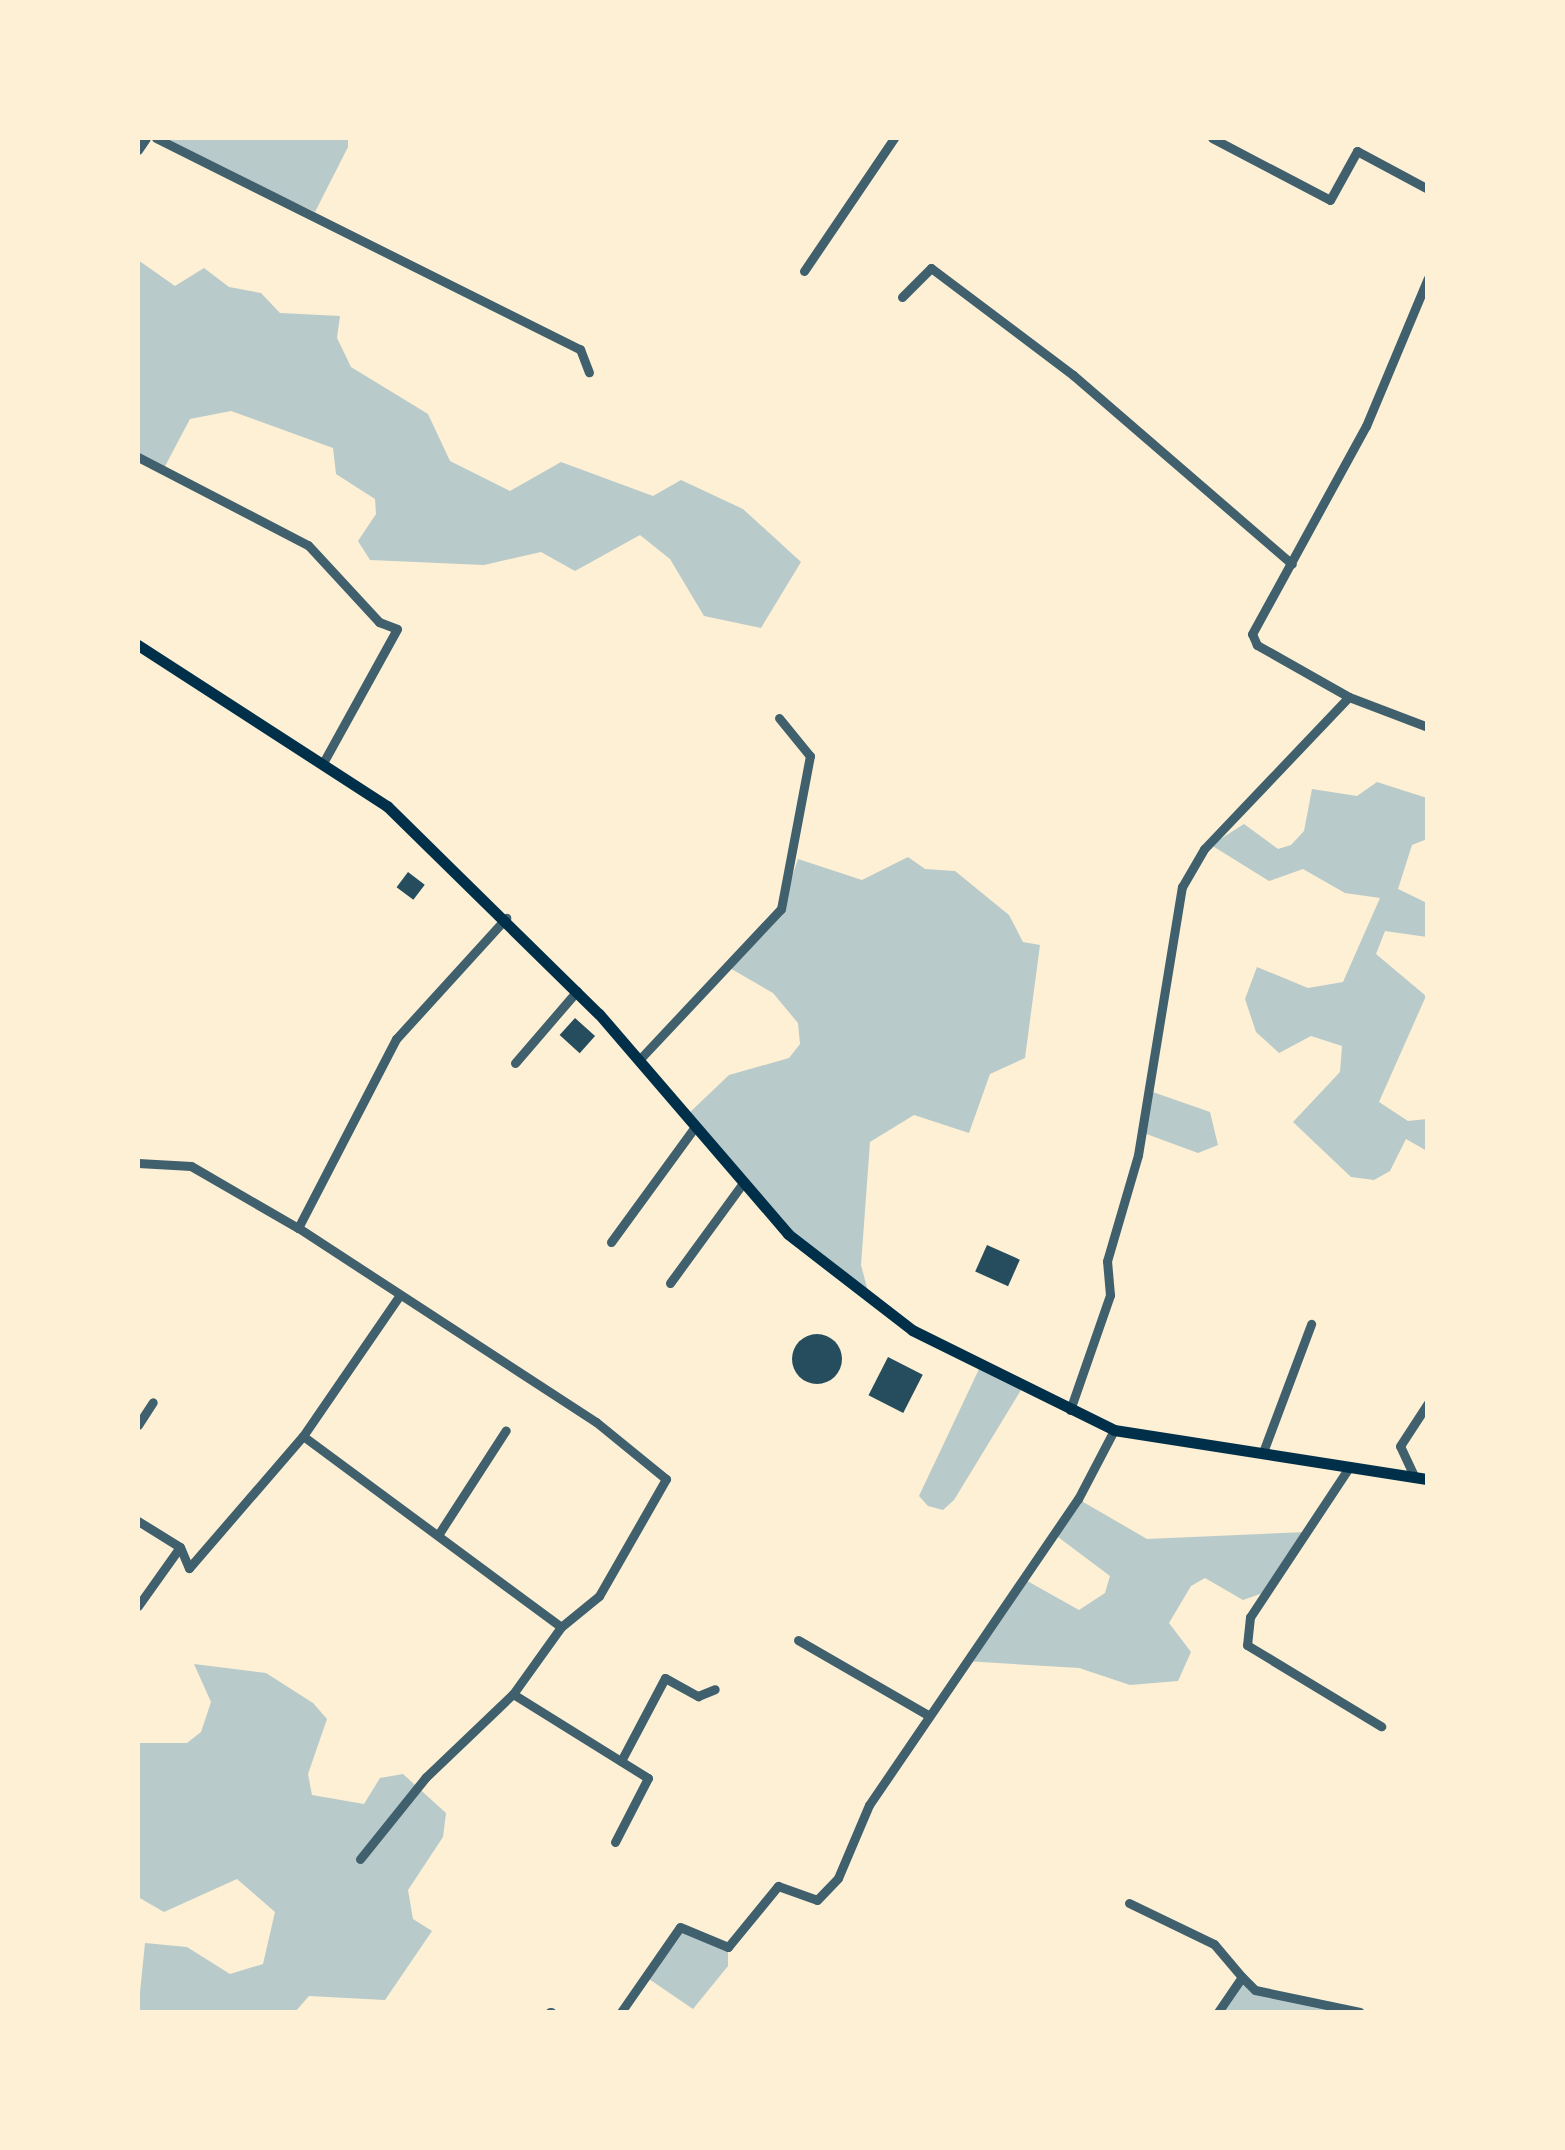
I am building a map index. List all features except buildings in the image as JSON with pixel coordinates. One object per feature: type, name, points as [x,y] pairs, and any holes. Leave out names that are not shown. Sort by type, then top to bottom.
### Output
[{"type":"main road","points":[[138,645],[324,761],[506,918],[577,991],[742,1183],[820,1264],[912,1330],[1114,1430],[1421,1479]]},
{"type":"street","points":[[138,150],[146,138]]},
{"type":"street","points":[[156,138],[580,349],[589,372]]},
{"type":"street","points":[[804,271],[894,138]]},
{"type":"street","points":[[1212,138],[1330,200],[1357,150],[1428,190]]},
{"type":"street","points":[[902,297],[931,268],[1073,374],[1292,564]]},
{"type":"street","points":[[1428,278],[1366,426],[1252,634],[1257,646],[1349,698],[1428,727]]},
{"type":"street","points":[[138,457],[308,546],[379,622],[397,629],[324,761]]},
{"type":"street","points":[[1070,1410],[1110,1296],[1107,1261],[1138,1155],[1182,887],[1204,850],[1349,698]]},
{"type":"street","points":[[639,1060],[781,909],[810,756],[779,718]]},
{"type":"street","points":[[298,1228],[396,1039],[506,918]]},
{"type":"street","points":[[515,1063],[577,991]]},
{"type":"street","points":[[611,1242],[695,1127]]},
{"type":"street","points":[[138,1164],[191,1166],[298,1228],[398,1298],[666,1471],[632,1551],[561,1627],[514,1694],[426,1777],[360,1860]]},
{"type":"street","points":[[670,1284],[742,1183]]},
{"type":"street","points":[[138,1521],[180,1547],[189,1568],[303,1436],[398,1298]]},
{"type":"street","points":[[1262,1452],[1312,1324]]},
{"type":"street","points":[[138,1426],[153,1402]]},
{"type":"street","points":[[1421,1479],[1400,1446],[1428,1403]]},
{"type":"street","points":[[440,1532],[506,1430]]},
{"type":"street","points":[[621,2012],[680,1928],[728,1947],[778,1886],[817,1900],[838,1878],[869,1805],[1078,1500],[1114,1430]]},
{"type":"street","points":[[303,1436],[440,1532],[561,1627]]},
{"type":"street","points":[[1350,1466],[1250,1616],[1247,1646],[1381,1726]]},
{"type":"street","points":[[138,1606],[180,1547]]},
{"type":"street","points":[[798,1640],[928,1715]]},
{"type":"street","points":[[620,1761],[665,1678],[698,1696],[714,1689]]},
{"type":"street","points":[[514,1694],[648,1778],[615,1842]]},
{"type":"street","points":[[1128,1903],[1214,1944],[1255,1990],[1360,2012]]},
{"type":"street","points":[[1218,2012],[1242,1977]]},
{"type":"shaded area","points":[[156,138],[348,138],[348,147],[315,212]]},
{"type":"shaded area","points":[[138,260],[175,286],[204,268],[229,287],[261,293],[280,313],[340,316],[337,338],[351,367],[428,414],[450,461],[510,491],[561,462],[653,496],[681,480],[743,509],[801,562],[761,628],[704,616],[670,559],[640,535],[575,571],[541,552],[484,565],[370,560],[358,541],[376,514],[375,499],[336,474],[333,448],[231,411],[190,419],[163,470],[138,457]]},
{"type":"shaded area","points":[[1377,782],[1427,798],[1427,839],[1412,845],[1398,889],[1427,903],[1427,937],[1385,931],[1376,954],[1426,996],[1379,1102],[1408,1121],[1427,1119],[1427,1151],[1406,1139],[1390,1171],[1374,1180],[1351,1177],[1293,1122],[1340,1072],[1342,1046],[1311,1036],[1279,1053],[1256,1032],[1245,999],[1257,967],[1308,988],[1343,982],[1380,898],[1345,893],[1303,869],[1269,881],[1211,845],[1244,824],[1278,849],[1291,845],[1304,831],[1312,789],[1357,796]]},
{"type":"shaded area","points":[[908,857],[925,869],[955,871],[1009,915],[1023,942],[1040,945],[1025,1058],[990,1074],[969,1133],[914,1115],[870,1142],[861,1265],[870,1299],[820,1264],[687,1115],[729,1075],[789,1058],[800,1044],[798,1023],[773,993],[728,967],[781,909],[798,859],[862,880]]},
{"type":"shaded area","points":[[1147,1090],[1210,1112],[1218,1145],[1198,1153],[1141,1132]]},
{"type":"shaded area","points":[[980,1367],[1021,1390],[954,1500],[943,1510],[928,1506],[919,1496]]},
{"type":"shaded area","points":[[1078,1499],[1147,1539],[1307,1532],[1266,1592],[1243,1600],[1205,1578],[1191,1586],[1169,1623],[1191,1652],[1178,1681],[1130,1685],[1079,1668],[965,1661],[1022,1578],[1079,1610],[1105,1593],[1110,1576],[1054,1534]]},
{"type":"shaded area","points":[[194,1664],[266,1673],[313,1703],[327,1719],[308,1774],[312,1795],[364,1804],[380,1778],[403,1774],[446,1813],[443,1837],[408,1890],[413,1919],[432,1931],[385,2000],[309,1996],[295,2012],[138,2012],[145,1943],[187,1947],[230,1974],[263,1964],[275,1912],[237,1879],[164,1912],[138,1897],[138,1743],[187,1743],[201,1732],[211,1702]]},
{"type":"shaded area","points":[[680,1927],[728,1947],[728,1966],[693,2009],[643,1975]]},
{"type":"shaded area","points":[[1242,1977],[1255,1990],[1360,2012],[1218,2012]]}]
